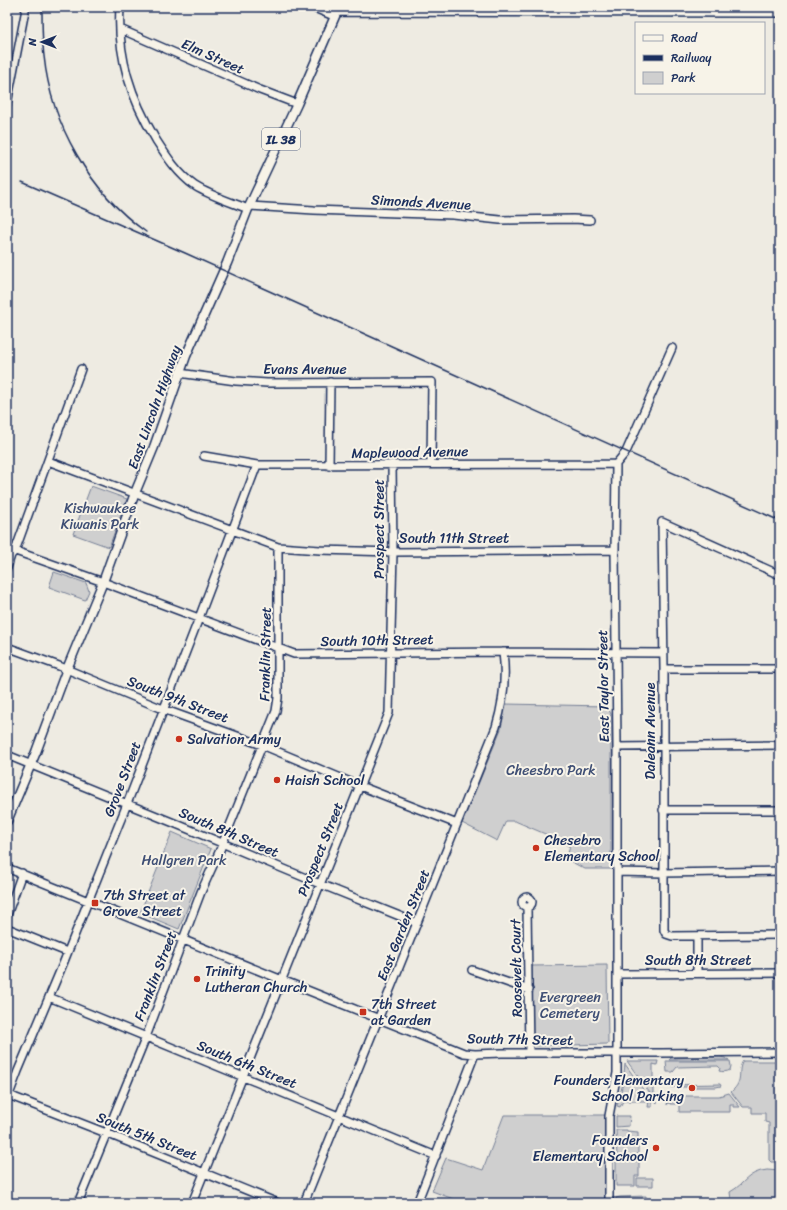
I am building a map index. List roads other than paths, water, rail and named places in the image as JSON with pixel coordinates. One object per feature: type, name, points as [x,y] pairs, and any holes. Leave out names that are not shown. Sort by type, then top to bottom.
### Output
[{"type":"main road","name":"East Lincoln Highway","points":[[7,822],[103,582],[135,493],[154,447],[179,374],[249,208],[297,104],[336,12]]},
{"type":"street","name":"Simonds Avenue","points":[[120,7],[122,50],[127,76],[145,122],[170,161],[181,174],[202,190],[249,208],[453,215],[500,220],[590,220]]},
{"type":"street","points":[[312,7],[336,12],[780,13]]},
{"type":"street","name":"Elm Street","points":[[120,29],[260,90],[297,104]]},
{"type":"street","points":[[616,464],[629,446],[672,348]]},
{"type":"street","points":[[7,568],[15,551],[81,369]]},
{"type":"street","name":"Evans Avenue","points":[[179,374],[267,383],[432,382],[432,464]]},
{"type":"street","points":[[329,466],[330,382]]},
{"type":"street","name":"Maplewood Avenue","points":[[204,456],[257,465],[329,466],[392,464],[616,464]]},
{"type":"street","name":"South 11th Street","points":[[48,461],[278,547],[392,552],[615,550]]},
{"type":"street","name":"Prospect Street","points":[[192,1203],[389,713],[391,652],[392,464]]},
{"type":"street","name":"East Taylor Street","points":[[609,1203],[609,1116],[617,1073],[617,747],[615,653],[616,464]]},
{"type":"street","name":"Grove Street","points":[[8,1096],[127,804],[257,465]]},
{"type":"street","name":"Daleann Avenue","points":[[697,936],[672,936],[666,934],[663,928],[664,653],[662,522],[780,575]]},
{"type":"street","name":"Franklin Street","points":[[78,1203],[146,1037],[183,939],[278,705],[278,547]]},
{"type":"street","name":"South 10th Street","points":[[7,548],[103,582],[294,654],[391,652],[664,653]]},
{"type":"street","name":"South 9th Street","points":[[7,647],[67,669],[163,709],[262,745],[360,786],[457,824]]},
{"type":"street","name":"East Garden Street","points":[[304,1203],[494,733],[501,710],[503,695],[503,652]]},
{"type":"street","points":[[664,669],[780,669]]},
{"type":"street","points":[[617,747],[780,746]]},
{"type":"street","name":"South 8th Street","points":[[7,755],[417,923]]},
{"type":"street","points":[[663,810],[780,810]]},
{"type":"street","name":"South 7th Street","points":[[7,868],[455,1050],[475,1054],[780,1052]]},
{"type":"street","points":[[617,872],[663,873],[780,871]]},
{"type":"street","points":[[7,916],[10,898],[22,873]]},
{"type":"street","name":"Roosevelt Court","points":[[527,907],[529,1053]]},
{"type":"street","points":[[7,928],[67,952]]},
{"type":"street","points":[[697,973],[697,936],[780,935]]},
{"type":"street","points":[[472,970],[529,990]]},
{"type":"street","name":"South 8th Street","points":[[617,974],[780,974]]},
{"type":"street","name":"South 6th Street","points":[[49,997],[436,1156]]},
{"type":"street","points":[[417,1203],[475,1054]]},
{"type":"street","name":"South 5th Street","points":[[8,1096],[106,1133],[278,1203]]},
{"type":"railway","points":[[7,85],[22,7]]},
{"type":"railway","points":[[7,126],[30,7]]},
{"type":"railway","points":[[42,7],[43,50],[48,81],[55,107],[65,131],[91,177],[107,197],[126,216],[146,232]]},
{"type":"railway","points":[[22,182],[185,253],[780,521]]},
{"type":"place","name":"Salvation Army","points":[[179,739]]},
{"type":"place","name":"Haish School","points":[[277,780]]},
{"type":"place","name":"Chesebro Elementary School","points":[[536,848]]},
{"type":"place","name":"7th Street at Grove Street","points":[[95,903]]},
{"type":"place","name":"Trinity Lutheran Church","points":[[197,979]]},
{"type":"place","name":"7th Street at Garden","points":[[363,1012]]},
{"type":"place","name":"Founders Elementary School Parking","points":[[692,1088]]},
{"type":"place","name":"Founders Elementary School","points":[[656,1148]]},
{"type":"park label","name":"Kishwaukee Kiwanis Park","points":[[100,516]]},
{"type":"park label","name":"Cheesbro Park","points":[[551,770]]},
{"type":"park label","name":"Hallgren Park","points":[[184,860]]},
{"type":"park label","name":"Evergreen Cemetery","points":[[570,1006]]}]
